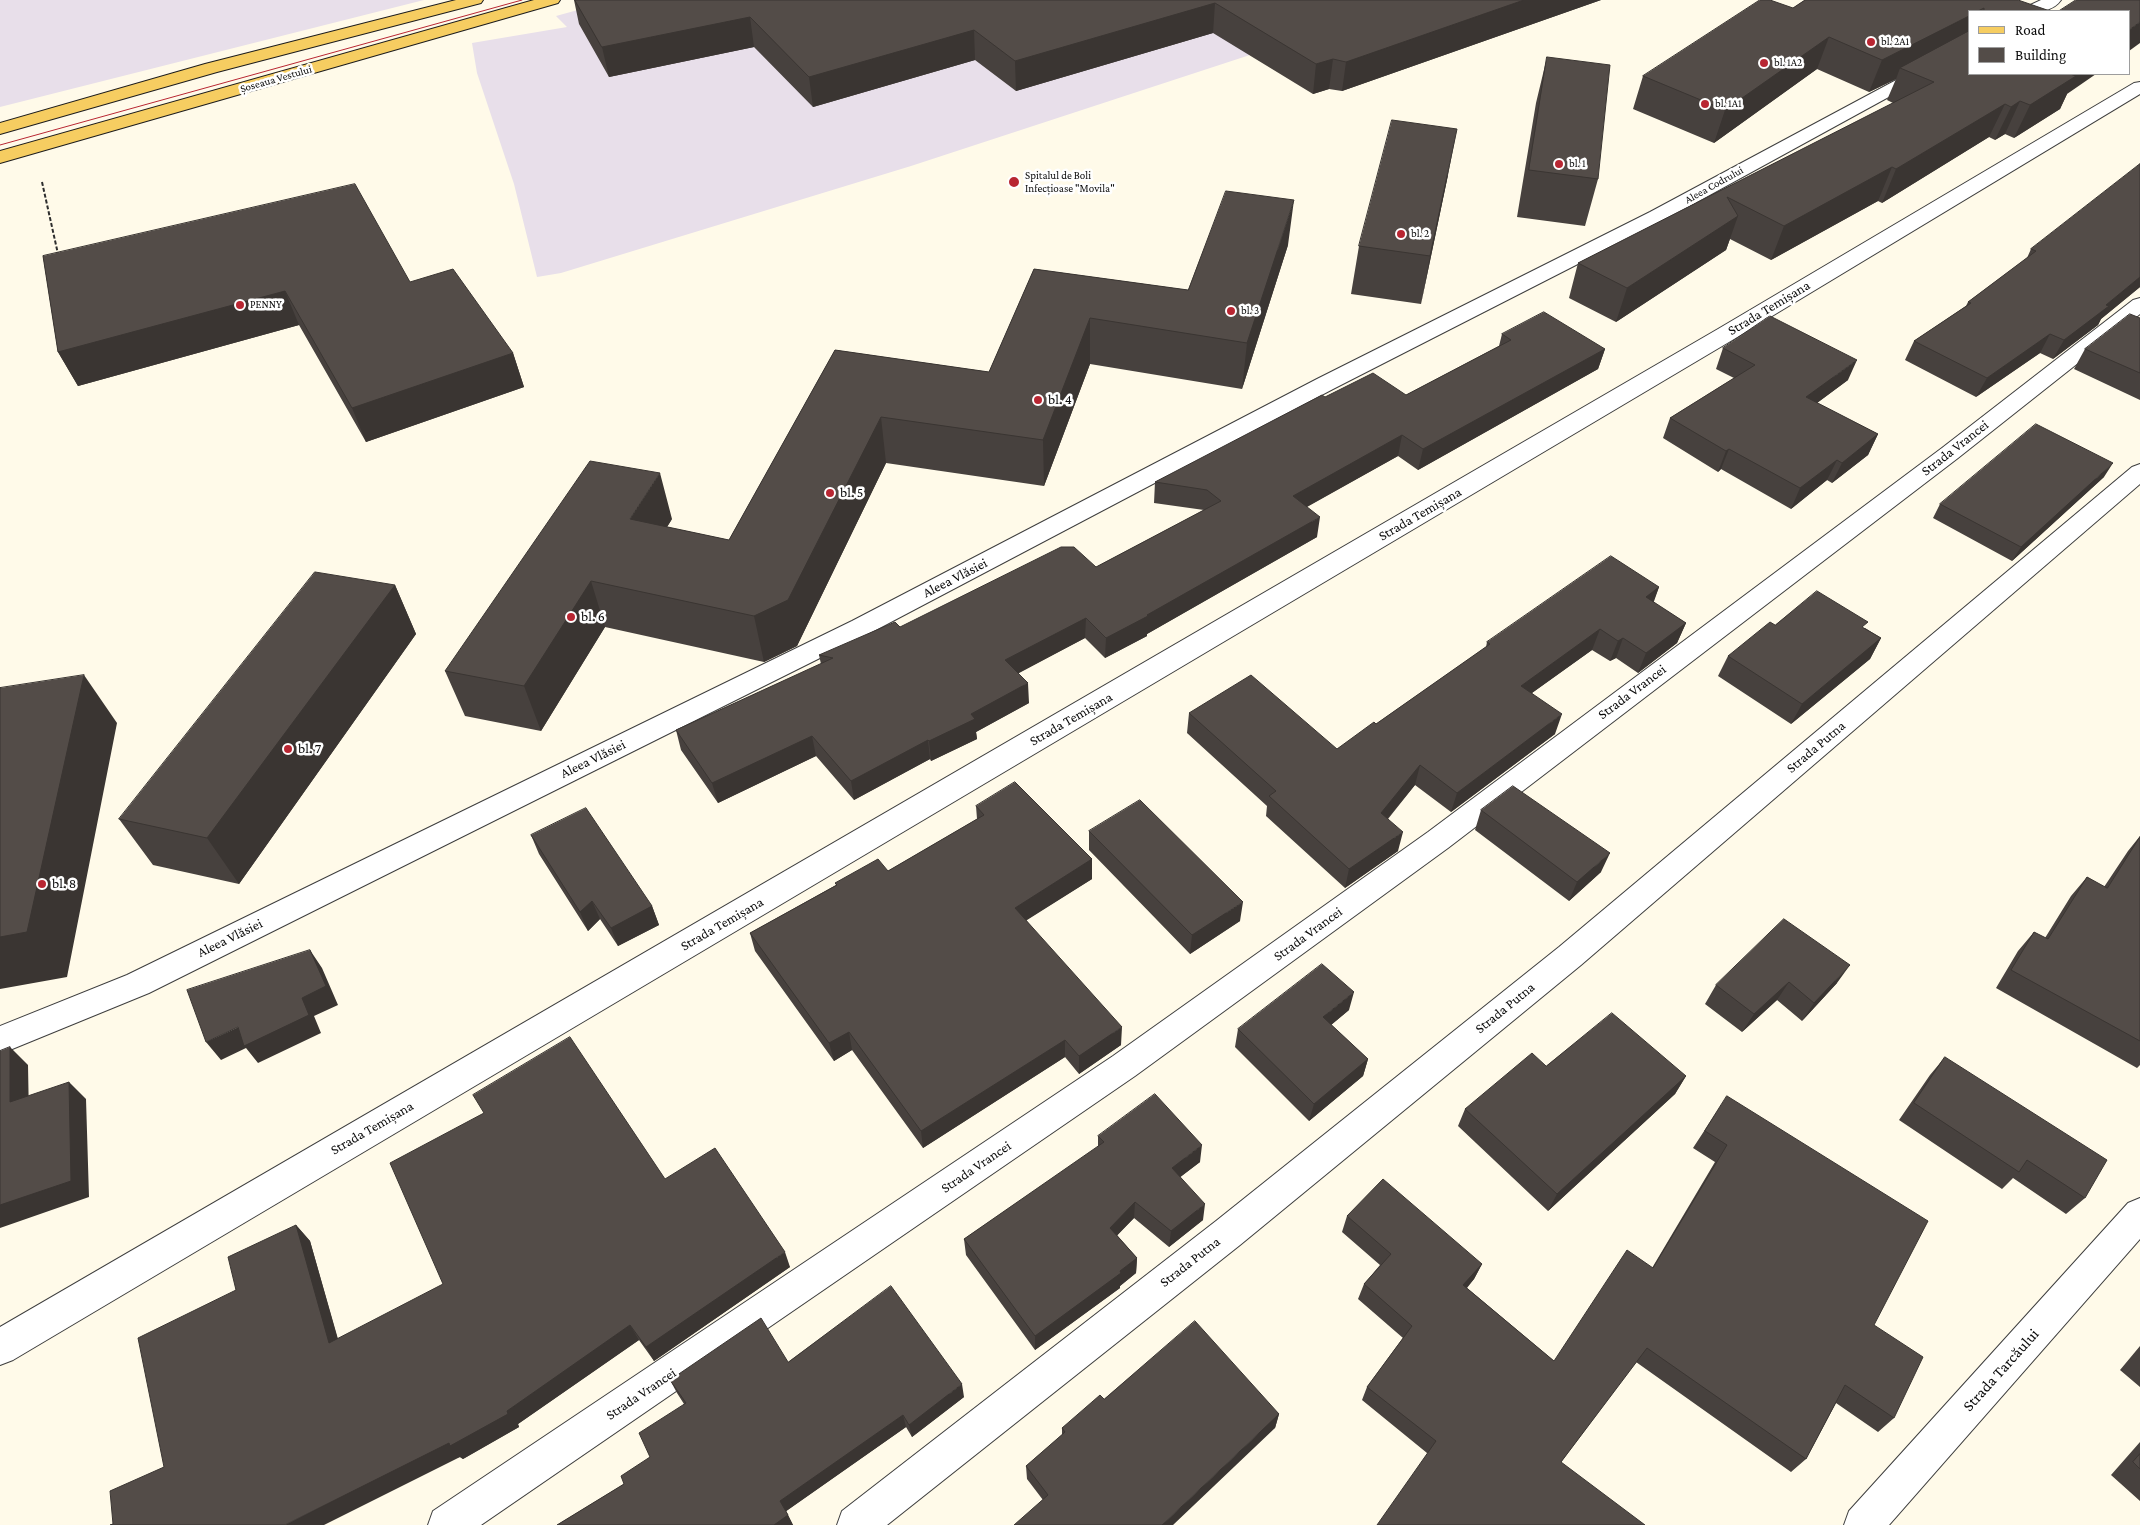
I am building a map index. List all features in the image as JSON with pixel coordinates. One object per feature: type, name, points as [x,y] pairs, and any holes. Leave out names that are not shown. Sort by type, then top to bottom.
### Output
[{"type":"main road","name":"Șoseaua Vestului","points":[[0,129],[211,68],[475,0]]},
{"type":"main road","name":"Șoseaua Vestului","points":[[0,157],[552,0]]},
{"type":"street","points":[[2034,10],[2053,0]]},
{"type":"street","name":"Aleea Codrului","points":[[1178,462],[1325,384],[1657,216],[1968,47]]},
{"type":"street","name":"Strada Temișana","points":[[0,1347],[1726,334],[2140,87]]},
{"type":"street","name":"Strada Vrancei","points":[[447,1525],[1124,1066],[1253,974],[1438,840],[1950,453],[2140,304]]},
{"type":"street","name":"Aleea Vlăsiei","points":[[0,1040],[138,984],[861,627],[1178,462]]},
{"type":"street","name":"Strada Putna","points":[[856,1525],[1228,1233],[1570,956],[2140,472]]},
{"type":"street","name":"Strada Tarcăului","points":[[1862,1525],[2140,1214]]},
{"type":"path","points":[[42,178],[59,258]]},
{"type":"shaded area","points":[[0,0],[424,0],[0,107]]},
{"type":"shaded area","points":[[614,0],[1372,15],[911,166],[561,273],[537,277],[514,184],[477,73],[472,43],[567,27],[556,16]]},
{"type":"building","points":[[575,0],[1524,0],[1346,62],[1333,59],[1316,64],[1215,3],[1015,61],[974,30],[809,77],[750,17],[602,47]]},
{"type":"building","points":[[1760,0],[1770,0],[1793,8],[1805,0],[2018,0],[2047,10],[1984,10],[1984,8],[1968,10],[1968,17],[1882,60],[1829,37],[1725,110],[1643,76]]},
{"type":"building","points":[[2076,0],[2140,0],[2140,22],[2130,29],[2130,10],[2061,10]]},
{"type":"building","points":[[1968,32],[1968,75],[2076,76],[2030,105],[2020,101],[2011,107],[2005,104],[1896,169],[1892,167],[1784,226],[1727,197],[1738,216],[1627,288],[1578,263],[1934,82],[1900,68]]},
{"type":"building","points":[[1547,57],[1610,65],[1598,179],[1529,170]]},
{"type":"building","name":"bl. 2","points":[[1392,120],[1457,129],[1430,256],[1359,246]]},
{"type":"building","points":[[2140,164],[2140,277],[2106,305],[2109,306],[2064,340],[2050,334],[1987,378],[1914,341],[1971,303],[1968,302],[2036,251],[2031,249]]},
{"type":"building","points":[[355,184],[410,282],[453,269],[513,353],[352,408],[285,291],[58,352],[43,256]]},
{"type":"building","points":[[1226,191],[1294,200],[1247,343],[1090,318],[1043,440],[881,417],[788,600],[754,616],[591,581],[524,686],[445,671],[590,461],[660,473],[630,519],[729,540],[835,350],[989,372],[1034,269],[1188,290]]},
{"type":"building","points":[[1544,312],[1605,349],[1423,449],[1402,435],[1293,496],[1320,517],[1148,616],[1106,638],[1086,618],[1005,660],[1028,683],[971,714],[975,719],[928,740],[851,781],[812,736],[712,783],[676,730],[833,658],[819,655],[895,622],[900,627],[1061,547],[1074,547],[1096,567],[1221,501],[1207,490],[1155,482],[1322,395],[1325,397],[1373,373],[1406,395],[1511,340],[1502,334]]},
{"type":"building","points":[[2130,314],[2140,318],[2140,373],[2085,349]]},
{"type":"building","points":[[1770,316],[1857,360],[1806,397],[1878,434],[1842,463],[1837,460],[1800,488],[1729,449],[1726,451],[1670,418],[1755,365],[1723,348]]},
{"type":"building","points":[[2036,424],[2113,463],[2021,547],[1940,504]]},
{"type":"building","points":[[1611,556],[1659,587],[1646,597],[1686,623],[1646,653],[1623,638],[1618,641],[1600,629],[1521,686],[1562,714],[1457,793],[1420,765],[1381,813],[1403,832],[1349,869],[1269,796],[1276,791],[1189,713],[1251,675],[1337,749],[1490,644],[1487,642]]},
{"type":"building","points":[[315,572],[395,585],[207,838],[119,819]]},
{"type":"building","points":[[1817,591],[1868,622],[1862,627],[1881,638],[1802,704],[1728,656],[1770,622],[1775,625]]},
{"type":"building","points":[[84,675],[27,932],[0,937],[0,688]]},
{"type":"building","points":[[1015,782],[1092,859],[1015,908],[1122,1027],[1079,1056],[1065,1040],[921,1131],[849,1032],[829,1043],[750,933],[837,885],[835,883],[878,859],[888,871],[984,815],[976,806]]},
{"type":"building","points":[[1513,786],[1610,853],[1577,882],[1481,810]]},
{"type":"building","points":[[1140,800],[1243,902],[1192,935],[1089,831]]},
{"type":"building","points":[[586,808],[652,906],[611,928],[592,901],[580,912],[531,835]]},
{"type":"building","points":[[2140,837],[2140,1041],[2011,970],[2034,932],[2048,939],[2087,877],[2107,888]]},
{"type":"building","points":[[1784,919],[1850,965],[1814,1003],[1789,982],[1754,1014],[1716,985]]},
{"type":"building","points":[[310,950],[326,986],[302,998],[309,1015],[244,1046],[238,1027],[206,1042],[187,990]]},
{"type":"building","points":[[1322,964],[1354,992],[1323,1017],[1368,1059],[1314,1104],[1238,1029]]},
{"type":"building","points":[[1612,1013],[1686,1076],[1557,1194],[1465,1109],[1532,1053],[1546,1066]]},
{"type":"building","points":[[570,1037],[665,1179],[715,1148],[785,1252],[646,1347],[630,1325],[507,1411],[508,1414],[450,1446],[449,1443],[285,1525],[110,1525],[113,1524],[110,1491],[164,1467],[138,1338],[236,1290],[228,1257],[296,1225],[329,1343],[443,1284],[390,1163],[484,1113],[473,1095]]},
{"type":"building","points":[[10,1047],[10,1102],[69,1082],[71,1181],[0,1205],[0,1051]]},
{"type":"building","points":[[1945,1057],[2107,1160],[2085,1198],[2027,1160],[2019,1172],[1914,1103]]},
{"type":"building","points":[[1155,1094],[1202,1145],[1172,1168],[1205,1204],[1171,1231],[1135,1202],[1110,1228],[1137,1258],[1120,1271],[1121,1273],[1035,1336],[964,1239],[1104,1142],[1098,1136]]},
{"type":"building","points":[[1727,1096],[1928,1221],[1874,1325],[1923,1357],[1894,1418],[1845,1385],[1806,1459],[1647,1348],[1561,1462],[1645,1525],[1377,1525],[1436,1441],[1367,1387],[1412,1326],[1364,1284],[1391,1254],[1347,1216],[1383,1179],[1482,1264],[1463,1285],[1554,1361],[1627,1250],[1653,1268],[1727,1145],[1705,1131]]},
{"type":"building","points":[[891,1286],[962,1384],[909,1425],[903,1415],[780,1501],[788,1515],[774,1525],[557,1525],[624,1484],[621,1476],[650,1457],[639,1433],[686,1403],[670,1380],[761,1318],[788,1362]]},
{"type":"building","points":[[1195,1321],[1279,1414],[1162,1525],[1014,1525],[1048,1495],[1026,1466],[1065,1432],[1062,1428],[1100,1395],[1104,1399]]},
{"type":"building","points":[[2140,1454],[2140,1469],[2133,1462]]},
{"type":"tram line","points":[[0,145],[522,0]]},
{"type":"place","name":"bl. 2A1","points":[[1871,42]]},
{"type":"place","name":"bl. 1A2","points":[[1764,63]]},
{"type":"place","name":"bl. 1A1","points":[[1705,104]]},
{"type":"place","name":"bl. 1","points":[[1559,164]]},
{"type":"place","name":"Spitalul de Boli Infecțioase \"Movila\"","points":[[1014,182]]},
{"type":"place","name":"bl. 2","points":[[1401,234]]},
{"type":"place","name":"PENNY","points":[[240,305]]},
{"type":"place","name":"bl. 3","points":[[1231,311]]},
{"type":"place","name":"bl. 4","points":[[1038,400]]},
{"type":"place","name":"bl. 5","points":[[830,493]]},
{"type":"place","name":"bl. 6","points":[[571,617]]},
{"type":"place","name":"bl. 7","points":[[288,749]]},
{"type":"place","name":"bl. 8","points":[[42,884]]}]
